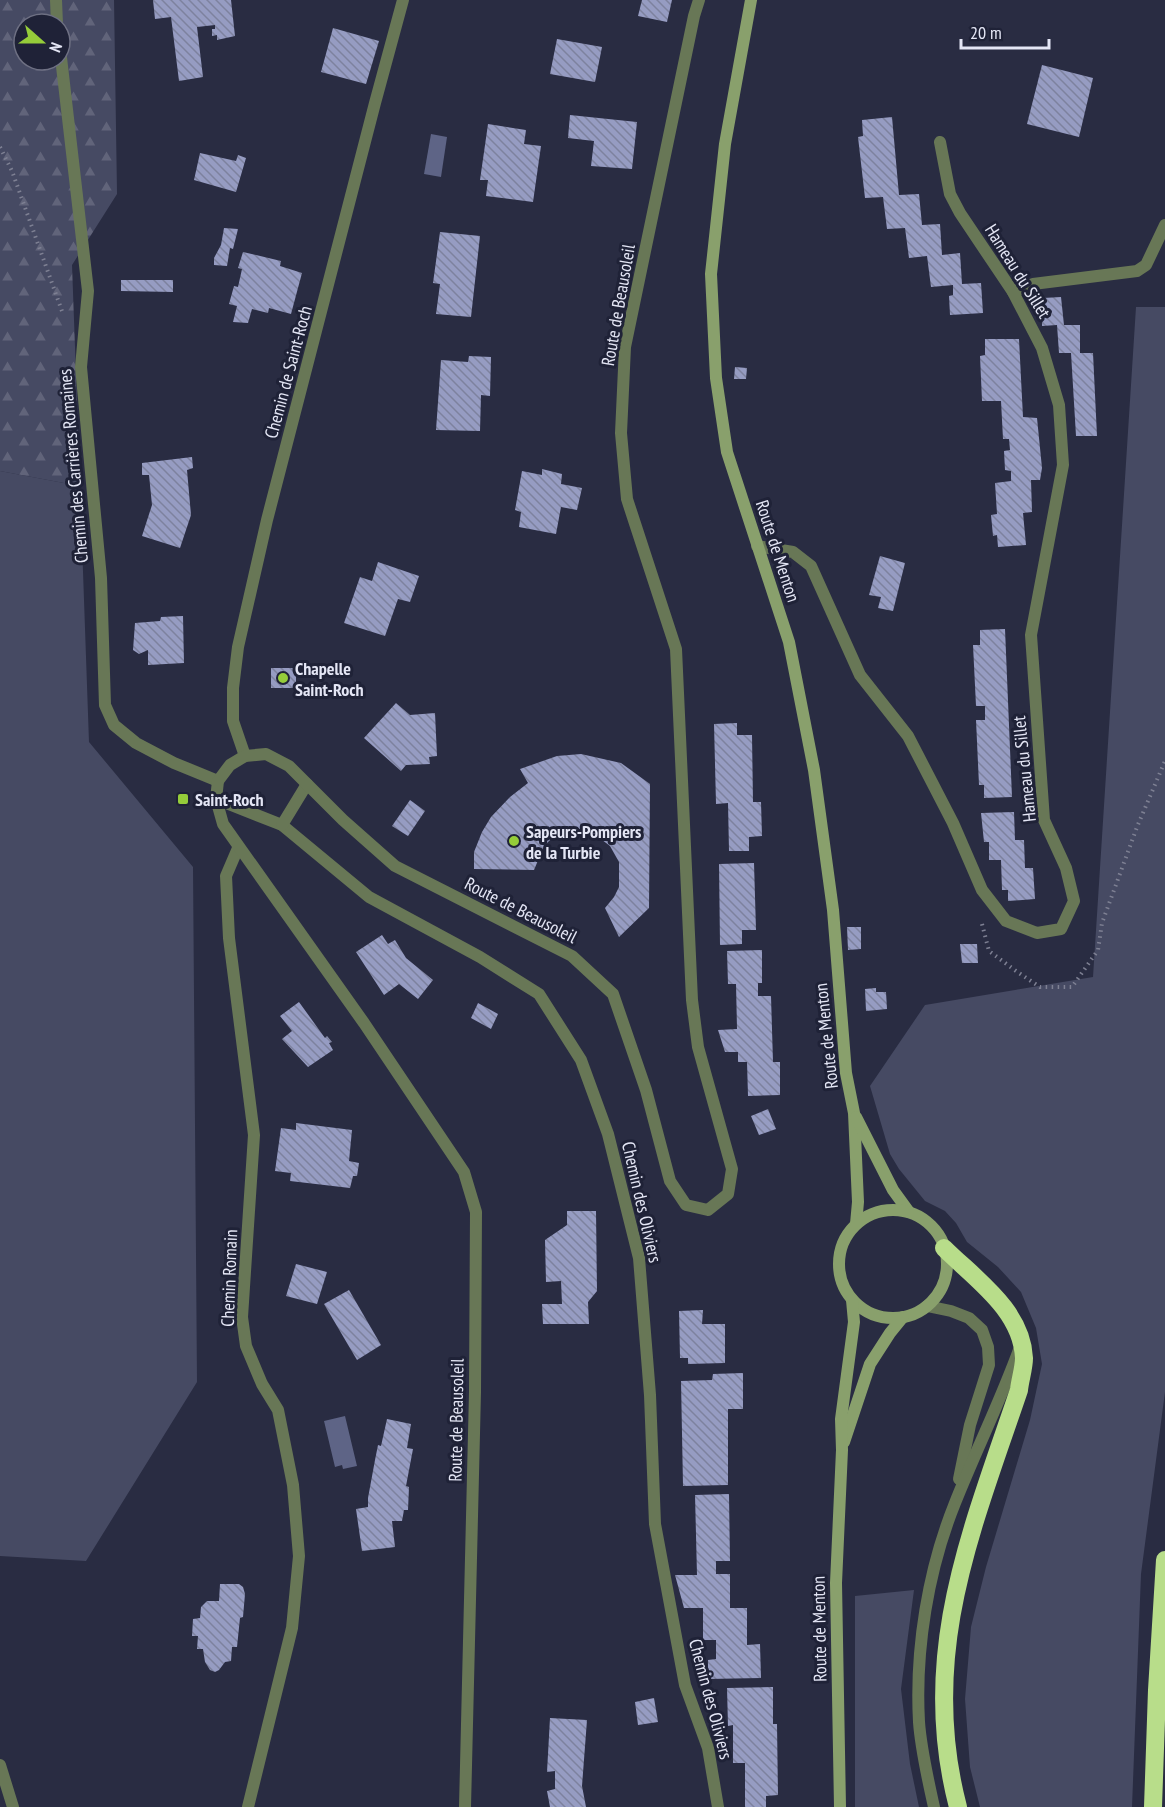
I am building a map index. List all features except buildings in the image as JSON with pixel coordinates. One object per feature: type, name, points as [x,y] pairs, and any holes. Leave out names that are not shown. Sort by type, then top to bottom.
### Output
[{"type":"highway","points":[[944,1248],[1004,1306],[1022,1341],[1024,1360],[1019,1390],[960,1570],[949,1621],[944,1668],[944,1720],[950,1779],[958,1807]]},
{"type":"highway","points":[[1153,1807],[1157,1680],[1165,1560]]},
{"type":"main road","name":"Route de Menton","points":[[751,0],[725,144],[711,274],[716,378],[728,452],[789,642],[814,770],[833,910],[846,1073],[854,1113],[858,1202],[856,1224]]},
{"type":"main road","name":"Route de Menton","points":[[854,1113],[893,1190],[909,1212]]},
{"type":"main road","points":[[892,1209],[909,1212],[925,1220],[937,1232],[944,1248],[947,1264],[944,1280],[937,1294],[927,1306],[903,1317],[883,1317],[866,1311],[852,1300],[843,1285],[839,1267],[841,1250],[848,1234],[856,1224],[873,1212],[892,1209]]},
{"type":"main road","name":"Route de Menton","points":[[840,1807],[836,1583],[842,1450],[840,1419],[854,1322],[852,1300]]},
{"type":"main road","name":"Route de Menton","points":[[842,1450],[870,1364],[903,1317]]},
{"type":"street","name":"Chemin de Saint-Roch","points":[[245,756],[233,721],[233,688],[238,647],[267,520],[403,0]]},
{"type":"street","name":"Route de Beausoleil","points":[[245,756],[266,754],[289,766],[395,866],[572,956],[613,994],[646,1090],[670,1181],[686,1205],[708,1210],[728,1194],[732,1169],[698,1047],[692,1000],[676,649],[627,500],[621,433],[625,347],[699,0]]},
{"type":"street","name":"Chemin des Carrières Romaines","points":[[63,72],[88,291],[81,367],[101,578],[105,705],[114,725],[135,743],[174,763],[218,781]]},
{"type":"street","name":"Hameau du Sillet","points":[[757,546],[793,552],[811,566],[860,675],[908,736],[953,824],[982,890],[1006,921],[1037,933],[1061,929],[1074,901],[1066,868],[1044,820],[1031,635],[1063,465],[1059,405],[1042,348],[1013,292],[955,204],[940,142]]},
{"type":"street","points":[[1013,292],[1033,284],[1137,271],[1146,265],[1165,225]]},
{"type":"street","points":[[218,781],[230,765],[245,756]]},
{"type":"street","name":"Route de Beausoleil","points":[[218,781],[216,799],[223,824],[358,1014],[464,1172],[476,1212],[475,1392],[465,1807]]},
{"type":"street","points":[[282,825],[307,784]]},
{"type":"street","name":"Chemin des Oliviers","points":[[216,799],[282,825],[369,897],[480,957],[539,994],[581,1060],[608,1134],[639,1258],[650,1395],[654,1524],[686,1685],[708,1748],[718,1807]]},
{"type":"street","name":"Chemin Romain","points":[[238,848],[226,876],[229,938],[254,1135],[242,1317],[246,1346],[262,1384],[278,1410],[293,1485],[299,1556],[292,1628],[248,1807]]},
{"type":"street","points":[[927,1306],[969,1318],[982,1330],[988,1347],[989,1365],[970,1425],[954,1504]]},
{"type":"street","points":[[934,1807],[919,1722],[920,1663],[925,1615],[936,1559],[954,1504],[1004,1389],[1022,1341]]},
{"type":"street","points":[[0,1766],[13,1807]]},
{"type":"path","points":[[0,147],[12,171],[66,322]]},
{"type":"green space","points":[[0,0],[114,0],[117,194],[72,265],[80,486],[0,471]]},
{"type":"green space","points":[[1136,307],[1165,307],[1165,1392],[1141,1574],[1132,1807],[980,1807],[970,1767],[965,1699],[971,1627],[986,1567],[1030,1420],[1042,1364],[1036,1328],[1021,1292],[998,1267],[967,1242],[956,1223],[945,1211],[925,1201],[899,1169],[890,1154],[870,1086],[925,1005],[1093,977]]},
{"type":"green space","points":[[0,471],[80,486],[89,742],[193,867],[197,1382],[86,1561],[0,1556]]},
{"type":"green space","points":[[914,1590],[901,1689],[910,1764],[919,1807],[855,1807],[855,1596]]},
{"type":"shaded area","points":[[431,134],[447,137],[441,177],[424,174]]},
{"type":"shaded area","points":[[345,1416],[357,1466],[343,1469],[342,1465],[335,1467],[324,1421]]},
{"type":"place","name":"Chapelle Saint-Roch","points":[[283,678]]},
{"type":"place","name":"Saint-Roch","points":[[183,799]]},
{"type":"place","name":"Sapeurs-Pompiers de la Turbie","points":[[514,841]]}]
